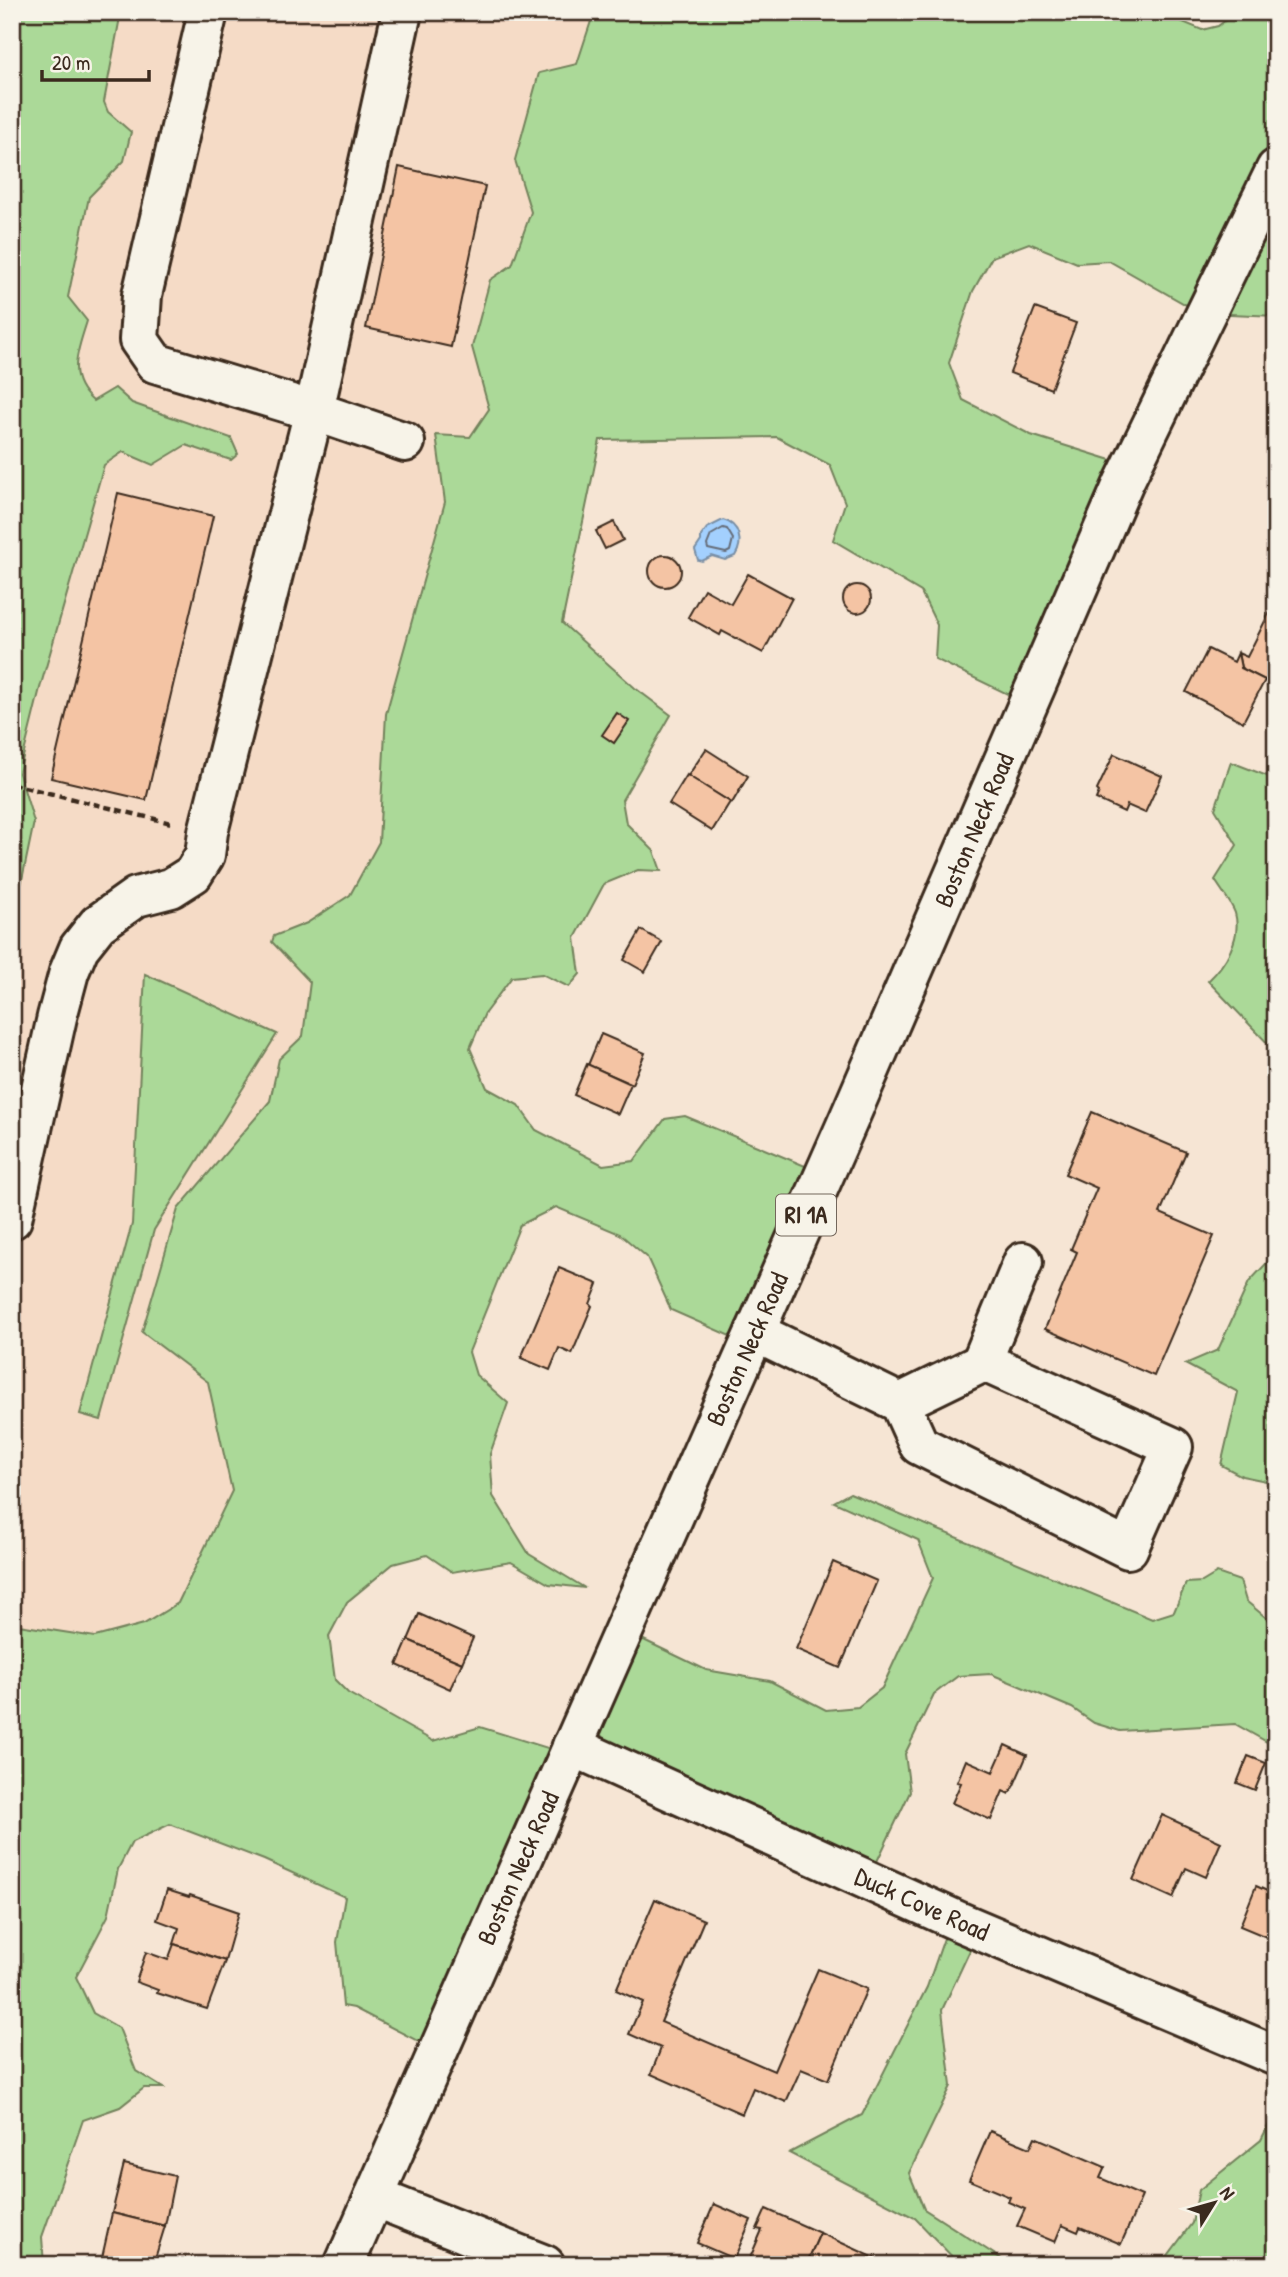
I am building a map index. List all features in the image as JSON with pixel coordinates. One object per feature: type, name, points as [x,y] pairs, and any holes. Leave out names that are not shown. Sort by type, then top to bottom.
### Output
[{"type":"main road","points":[[208,12],[142,295],[139,340],[155,363],[405,442]]},
{"type":"main road","points":[[12,1219],[60,1006],[69,971],[79,948],[98,924],[136,897],[171,888],[193,874],[205,855],[208,832],[313,411],[401,12]]},
{"type":"main road","name":"Boston Neck Road","points":[[344,2265],[755,1332],[1122,484],[1276,169]]},
{"type":"main road","points":[[900,1403],[984,1362],[1023,1262]]},
{"type":"main road","points":[[755,1332],[900,1403],[919,1444],[1128,1549],[1173,1447],[984,1362]]},
{"type":"main road","name":"Duck Cove Road","points":[[572,1746],[960,1922],[1276,2056]]},
{"type":"main road","points":[[373,2197],[545,2265]]},
{"type":"path","points":[[12,784],[208,832]]},
{"type":"shaded area","points":[[12,12],[597,12],[277,1784],[12,1717]]},
{"type":"green space","points":[[12,12],[121,12],[104,102],[108,112],[131,132],[124,161],[89,197],[68,297],[87,321],[76,363],[79,383],[93,401],[115,388],[132,403],[231,438],[238,454],[231,460],[186,445],[153,465],[123,452],[104,465],[40,688],[19,773],[34,822],[12,928]]},
{"type":"green space","points":[[594,12],[1159,12],[1202,30],[1218,26],[1236,12],[1276,12],[1276,316],[1207,313],[1190,307],[1109,261],[1077,263],[1029,243],[992,257],[973,291],[949,363],[963,400],[1031,435],[1124,464],[1024,702],[935,659],[937,625],[921,592],[833,540],[845,503],[830,465],[777,437],[600,440],[562,623],[635,688],[671,715],[622,800],[626,823],[654,851],[661,871],[638,870],[604,884],[575,938],[580,974],[569,987],[542,974],[512,977],[485,1013],[470,1048],[487,1088],[518,1105],[536,1130],[603,1165],[634,1161],[665,1119],[685,1116],[822,1173],[748,1344],[671,1310],[647,1257],[620,1234],[556,1207],[520,1225],[469,1352],[476,1375],[508,1403],[490,1454],[493,1496],[529,1554],[585,1588],[549,1584],[511,1562],[452,1572],[427,1555],[393,1564],[347,1602],[329,1636],[335,1680],[348,1693],[433,1741],[480,1727],[564,1753],[431,2048],[354,2008],[343,2006],[337,1942],[345,1897],[264,1860],[170,1824],[132,1842],[118,1869],[108,1916],[76,1977],[93,2013],[119,2028],[136,2071],[163,2088],[144,2088],[120,2107],[83,2120],[42,2237],[44,2265],[12,2265],[12,1624],[95,1637],[144,1624],[178,1603],[232,1491],[208,1382],[142,1332],[178,1209],[270,1101],[279,1059],[303,1036],[310,982],[272,942],[274,936],[307,923],[350,895],[379,842],[386,714],[445,502],[436,435],[470,437],[489,409],[472,347],[490,280],[512,265],[531,212],[515,160],[539,73],[577,64]]},
{"type":"green space","points":[[1231,762],[1267,776],[1276,772],[1276,1056],[1274,1050],[1208,981],[1226,959],[1236,932],[1235,913],[1215,880],[1237,845],[1215,809]]},
{"type":"green space","points":[[145,974],[277,1034],[154,1230],[101,1420],[80,1414],[132,1224]]},
{"type":"green space","points":[[1276,1253],[1276,1483],[1242,1476],[1221,1465],[1238,1392],[1185,1364],[1218,1350],[1249,1282]]},
{"type":"green space","points":[[850,1493],[1152,1619],[1174,1612],[1186,1583],[1202,1582],[1217,1573],[1240,1581],[1246,1601],[1276,1626],[1276,1747],[1235,1724],[1120,1731],[1094,1723],[1072,1708],[991,1674],[958,1676],[934,1694],[905,1754],[910,1792],[872,1872],[586,1749],[627,1632],[706,1670],[770,1681],[826,1710],[858,1707],[882,1688],[933,1578],[918,1540],[834,1502]]},
{"type":"green space","points":[[949,1924],[979,1931],[942,2010],[951,2086],[909,2173],[924,2209],[1011,2265],[960,2265],[915,2218],[789,2153],[862,2115],[927,1987]]},
{"type":"green space","points":[[1276,2110],[1276,2265],[1161,2265],[1192,2223],[1199,2190],[1261,2140]]},
{"type":"water","points":[[723,520],[733,525],[738,534],[739,545],[735,556],[725,560],[712,556],[698,560],[695,550],[701,536],[707,528]]},
{"type":"building","points":[[399,167],[485,186],[451,347],[366,328]]},
{"type":"building","points":[[1035,308],[1076,323],[1051,389],[1010,373]]},
{"type":"building","points":[[118,493],[213,516],[146,800],[51,778]]},
{"type":"building","points":[[614,522],[623,540],[605,549],[596,531]]},
{"type":"building","points":[[665,555],[676,560],[681,571],[676,582],[665,587],[654,582],[649,571],[654,560]]},
{"type":"building","points":[[748,574],[792,598],[763,653],[722,631],[720,635],[688,617],[704,589],[731,604]]},
{"type":"building","points":[[857,585],[867,589],[871,599],[867,609],[857,613],[847,609],[843,599],[847,589]]},
{"type":"building","points":[[1270,611],[1276,614],[1276,686],[1241,668],[1238,653],[1247,657]]},
{"type":"building","points":[[1208,649],[1234,662],[1238,653],[1241,668],[1265,680],[1243,722],[1186,692]]},
{"type":"building","points":[[617,713],[629,721],[614,743],[602,735]]},
{"type":"building","points":[[706,749],[748,776],[732,803],[688,776]]},
{"type":"building","points":[[1114,754],[1162,776],[1145,813],[1127,805],[1124,812],[1096,799],[1099,792],[1097,790]]},
{"type":"building","points":[[687,775],[730,802],[712,831],[669,804]]},
{"type":"building","points":[[641,930],[662,942],[645,972],[624,960]]},
{"type":"building","points":[[601,1034],[645,1053],[632,1084],[588,1065]]},
{"type":"building","points":[[587,1064],[631,1084],[618,1114],[574,1095]]},
{"type":"building","points":[[1092,1112],[1186,1152],[1160,1213],[1214,1236],[1154,1376],[1045,1329],[1077,1252],[1071,1249],[1097,1188],[1065,1174]]},
{"type":"building","points":[[559,1268],[598,1284],[572,1354],[559,1348],[550,1370],[521,1358]]},
{"type":"building","points":[[833,1562],[877,1581],[840,1668],[796,1649]]},
{"type":"building","points":[[419,1614],[473,1638],[462,1663],[408,1640]]},
{"type":"building","points":[[408,1640],[462,1663],[450,1689],[397,1665]]},
{"type":"building","points":[[1005,1745],[1027,1755],[1009,1794],[1003,1791],[991,1820],[952,1803],[961,1783],[957,1782],[966,1760],[993,1772]]},
{"type":"building","points":[[1248,1756],[1266,1763],[1255,1790],[1237,1783]]},
{"type":"building","points":[[1162,1815],[1221,1842],[1206,1877],[1186,1868],[1173,1898],[1133,1880]]},
{"type":"building","points":[[1256,1886],[1276,1895],[1276,1941],[1240,1926]]},
{"type":"building","points":[[167,1890],[239,1912],[225,1961],[174,1944],[179,1928],[157,1920]]},
{"type":"building","points":[[655,1899],[704,1920],[661,2022],[774,2071],[818,1969],[867,1989],[828,2080],[801,2069],[786,2102],[753,2088],[742,2114],[651,2074],[661,2048],[629,2034],[643,2002],[616,1990]]},
{"type":"building","points":[[174,1944],[225,1961],[207,2009],[157,1993],[158,1990],[136,1982],[146,1952],[168,1960]]},
{"type":"building","points":[[990,2131],[1030,2148],[1035,2137],[1105,2167],[1100,2178],[1142,2196],[1121,2244],[1080,2227],[1078,2232],[1062,2225],[1055,2242],[1017,2226],[1025,2209],[1008,2202],[1010,2197],[969,2180]]},
{"type":"building","points":[[124,2164],[175,2176],[165,2226],[112,2213]]},
{"type":"building","points":[[714,2204],[751,2220],[734,2259],[697,2243]]},
{"type":"building","points":[[766,2209],[820,2233],[806,2265],[747,2265],[762,2230],[757,2229]]},
{"type":"building","points":[[112,2213],[165,2226],[153,2265],[113,2265],[101,2262]]},
{"type":"building","points":[[820,2233],[875,2258],[872,2265],[806,2265]]}]
